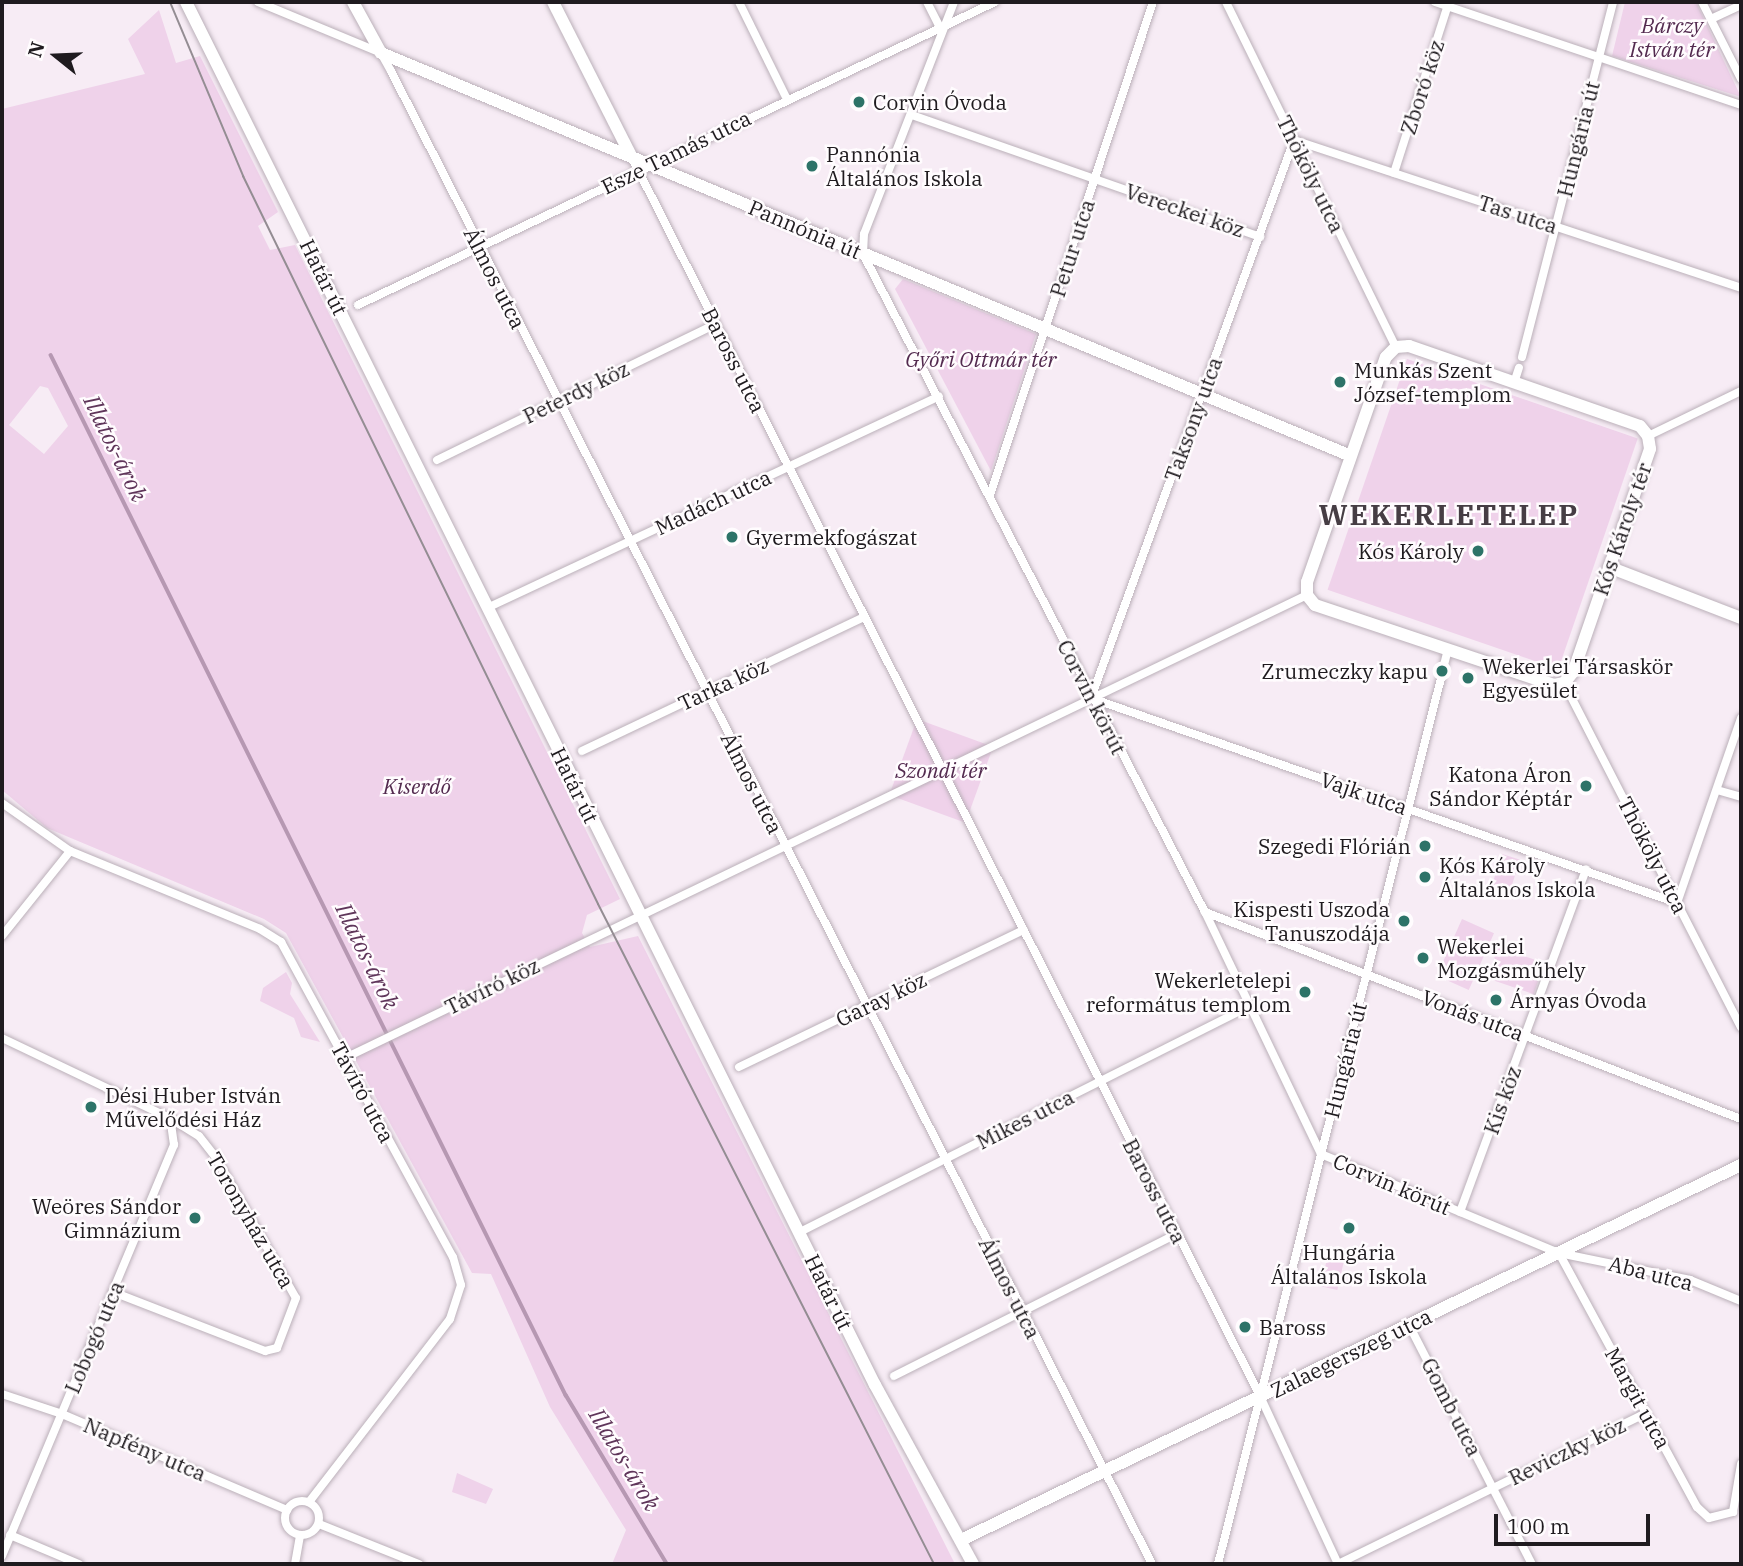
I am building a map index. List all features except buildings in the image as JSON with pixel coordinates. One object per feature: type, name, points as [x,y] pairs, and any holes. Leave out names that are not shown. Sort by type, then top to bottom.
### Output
[{"type":"street","name":"Határ út","points":[[186,2],[875,1385],[973,1564]]},
{"type":"street","name":"Pannónia út","points":[[258,2],[652,163],[863,254],[1351,456]]},
{"type":"street","name":"Álmos utca","points":[[353,2],[1152,1564]]},
{"type":"street","name":"Baross utca","points":[[553,2],[1260,1396],[1338,1564]]},
{"type":"street","points":[[739,2],[787,99]]},
{"type":"street","points":[[927,2],[940,28]]},
{"type":"street","points":[[863,254],[864,234],[912,115],[940,28],[954,2]]},
{"type":"street","name":"Esze Tamás utca","points":[[358,304],[995,2]]},
{"type":"street","name":"Petur utca","points":[[990,495],[1153,2]]},
{"type":"street","name":"Thököly utca","points":[[1226,2],[1396,347]]},
{"type":"street","points":[[1435,2],[1448,4],[1598,59],[1741,105]]},
{"type":"street","name":"Hungária út","points":[[1522,357],[1613,2]]},
{"type":"street","points":[[1702,2],[1741,79]]},
{"type":"street","name":"Zboró köz","points":[[1394,173],[1448,4]]},
{"type":"street","points":[[1711,19],[1741,5]]},
{"type":"street","name":"Vereckei köz","points":[[912,115],[1259,237]]},
{"type":"street","name":"Tas utca","points":[[1294,140],[1741,288]]},
{"type":"street","name":"Taksony utca","points":[[1091,698],[1294,140]]},
{"type":"street","name":"Corvin körút","points":[[863,254],[990,495],[1091,698],[1205,912],[1321,1154],[1559,1253]]},
{"type":"street","name":"Peterdy köz","points":[[437,460],[716,324]]},
{"type":"street","name":"Kós Károly tér","points":[[1396,347],[1409,346],[1640,426],[1648,436],[1650,449],[1573,672],[1564,683]]},
{"type":"street","points":[[1396,347],[1386,357],[1307,582],[1307,595],[1315,605],[1554,685],[1564,683]]},
{"type":"street","points":[[1514,383],[1519,368]]},
{"type":"street","points":[[1648,436],[1741,391]]},
{"type":"street","name":"Madách utca","points":[[487,608],[939,396]]},
{"type":"street","points":[[1609,567],[1741,618]]},
{"type":"street","points":[[943,771],[1307,595]]},
{"type":"street","name":"Tarka köz","points":[[582,751],[864,617]]},
{"type":"street","points":[[1444,665],[1448,649]]},
{"type":"street","name":"Hungária út","points":[[1218,1564],[1441,678]]},
{"type":"street","name":"Thököly utca","points":[[1564,683],[1741,1027]]},
{"type":"street","name":"Vajk utca","points":[[1091,698],[1677,903]]},
{"type":"street","points":[[1677,903],[1741,718]]},
{"type":"street","name":"Távíró köz","points":[[345,1058],[943,771]]},
{"type":"street","points":[[1717,790],[1741,797]]},
{"type":"street","name":"Távíró utca","points":[[2,803],[70,851],[272,935],[289,954],[453,1257],[461,1285],[458,1306],[445,1328],[309,1502]]},
{"type":"street","points":[[2,936],[70,851]]},
{"type":"street","name":"Kis köz","points":[[1460,1212],[1586,869]]},
{"type":"street","name":"Vonás utca","points":[[1205,912],[1741,1119]]},
{"type":"street","name":"Garay köz","points":[[739,1067],[1024,930]]},
{"type":"street","name":"Mikes utca","points":[[800,1232],[1250,1006]]},
{"type":"street","name":"Toronyház utca","points":[[2,1038],[170,1118],[199,1136],[216,1158],[291,1283],[293,1307],[276,1348],[265,1351],[113,1292]]},
{"type":"street","name":"Lobogó utca","points":[[2,1556],[174,1146],[170,1118]]},
{"type":"street","name":"Zalaegerszeg utca","points":[[961,1540],[1741,1165]]},
{"type":"street","points":[[894,1376],[1024,1314],[1176,1234]]},
{"type":"street","name":"Aba utca","points":[[1559,1253],[1690,1280],[1741,1301]]},
{"type":"street","name":"Margit utca","points":[[1559,1253],[1697,1507],[1709,1518],[1733,1512],[1741,1464]]},
{"type":"street","name":"Gomb utca","points":[[1409,1325],[1532,1564]]},
{"type":"street","name":"Napfény utca","points":[[2,1394],[62,1413],[287,1510]]},
{"type":"street","name":"Reviczky köz","points":[[1338,1564],[1646,1413]]},
{"type":"street","points":[[296,1502],[309,1502],[318,1511],[319,1524],[309,1534],[299,1535],[287,1525],[287,1510],[296,1502]]},
{"type":"street","points":[[319,1524],[419,1564]]},
{"type":"street","points":[[10,1535],[79,1564]]},
{"type":"street","points":[[295,1564],[299,1535]]},
{"type":"green space","name":"Bárczy István tér","points":[[1625,2],[1696,2],[1741,97],[1612,56]]},
{"type":"green space","name":"Kiserdő","points":[[159,10],[176,63],[200,56],[278,212],[258,226],[270,250],[295,245],[620,899],[587,915],[582,933],[590,947],[638,936],[955,1564],[612,1564],[626,1530],[550,1407],[491,1274],[472,1273],[286,933],[264,919],[47,828],[2,790],[2,109],[145,74],[128,39]],"holes":[[[40,386],[48,388],[68,426],[44,454],[9,425]]]},
{"type":"green space","name":"Győri Ottmár tér","points":[[903,279],[1036,334],[991,471],[895,289]]},
{"type":"green space","points":[[1407,359],[1638,438],[1558,669],[1328,590]]},
{"type":"green space","name":"Szondi tér","points":[[917,719],[993,747],[965,823],[889,795]]},
{"type":"green space","points":[[1502,854],[1520,860],[1510,892],[1491,886]]},
{"type":"green space","points":[[1462,919],[1494,933],[1469,990],[1437,976]]},
{"type":"green space","points":[[1498,947],[1544,963],[1534,994],[1487,978]]},
{"type":"green space","points":[[286,972],[292,983],[290,994],[320,1042],[301,1037],[294,1018],[260,1001],[263,988]]},
{"type":"green space","points":[[1327,1259],[1344,1263],[1337,1290],[1321,1286]]},
{"type":"green space","points":[[457,1473],[493,1489],[486,1504],[452,1492]]},
{"type":"waterway","name":"Illatos-árok","points":[[51,355],[566,1395],[667,1564]]},
{"type":"tram line","points":[[170,2],[243,176],[598,904],[934,1564]]},
{"type":"place","name":"Corvin Óvoda","points":[[859,102]]},
{"type":"place","name":"Pannónia Általános Iskola","points":[[812,166]]},
{"type":"place","name":"Munkás Szent József-templom","points":[[1340,382]]},
{"type":"place","name":"Gyermekfogászat","points":[[732,537]]},
{"type":"place","name":"Kós Károly","points":[[1478,551]]},
{"type":"place","name":"Zrumeczky kapu","points":[[1442,671]]},
{"type":"place","name":"Wekerlei Társaskör Egyesület","points":[[1468,678]]},
{"type":"place","name":"Katona Áron Sándor Képtár","points":[[1586,786]]},
{"type":"place","name":"Szegedi Flórián","points":[[1425,846]]},
{"type":"place","name":"Kós Károly Általános Iskola","points":[[1425,877]]},
{"type":"place","name":"Kispesti Uszoda Tanuszodája","points":[[1404,921]]},
{"type":"place","name":"Wekerlei Mozgásműhely","points":[[1423,958]]},
{"type":"place","name":"Wekerletelepi református templom","points":[[1305,992]]},
{"type":"place","name":"Árnyas Óvoda","points":[[1496,1000]]},
{"type":"place","name":"Dési Huber István Művelődési Ház","points":[[91,1107]]},
{"type":"place","name":"Weöres Sándor Gimnázium","points":[[195,1218]]},
{"type":"place","name":"Hungária Általános Iskola","points":[[1349,1228]]},
{"type":"place","name":"Baross","points":[[1245,1327]]},
{"type":"district","name":"WEKERLETELEP","points":[[1449,515]]}]
